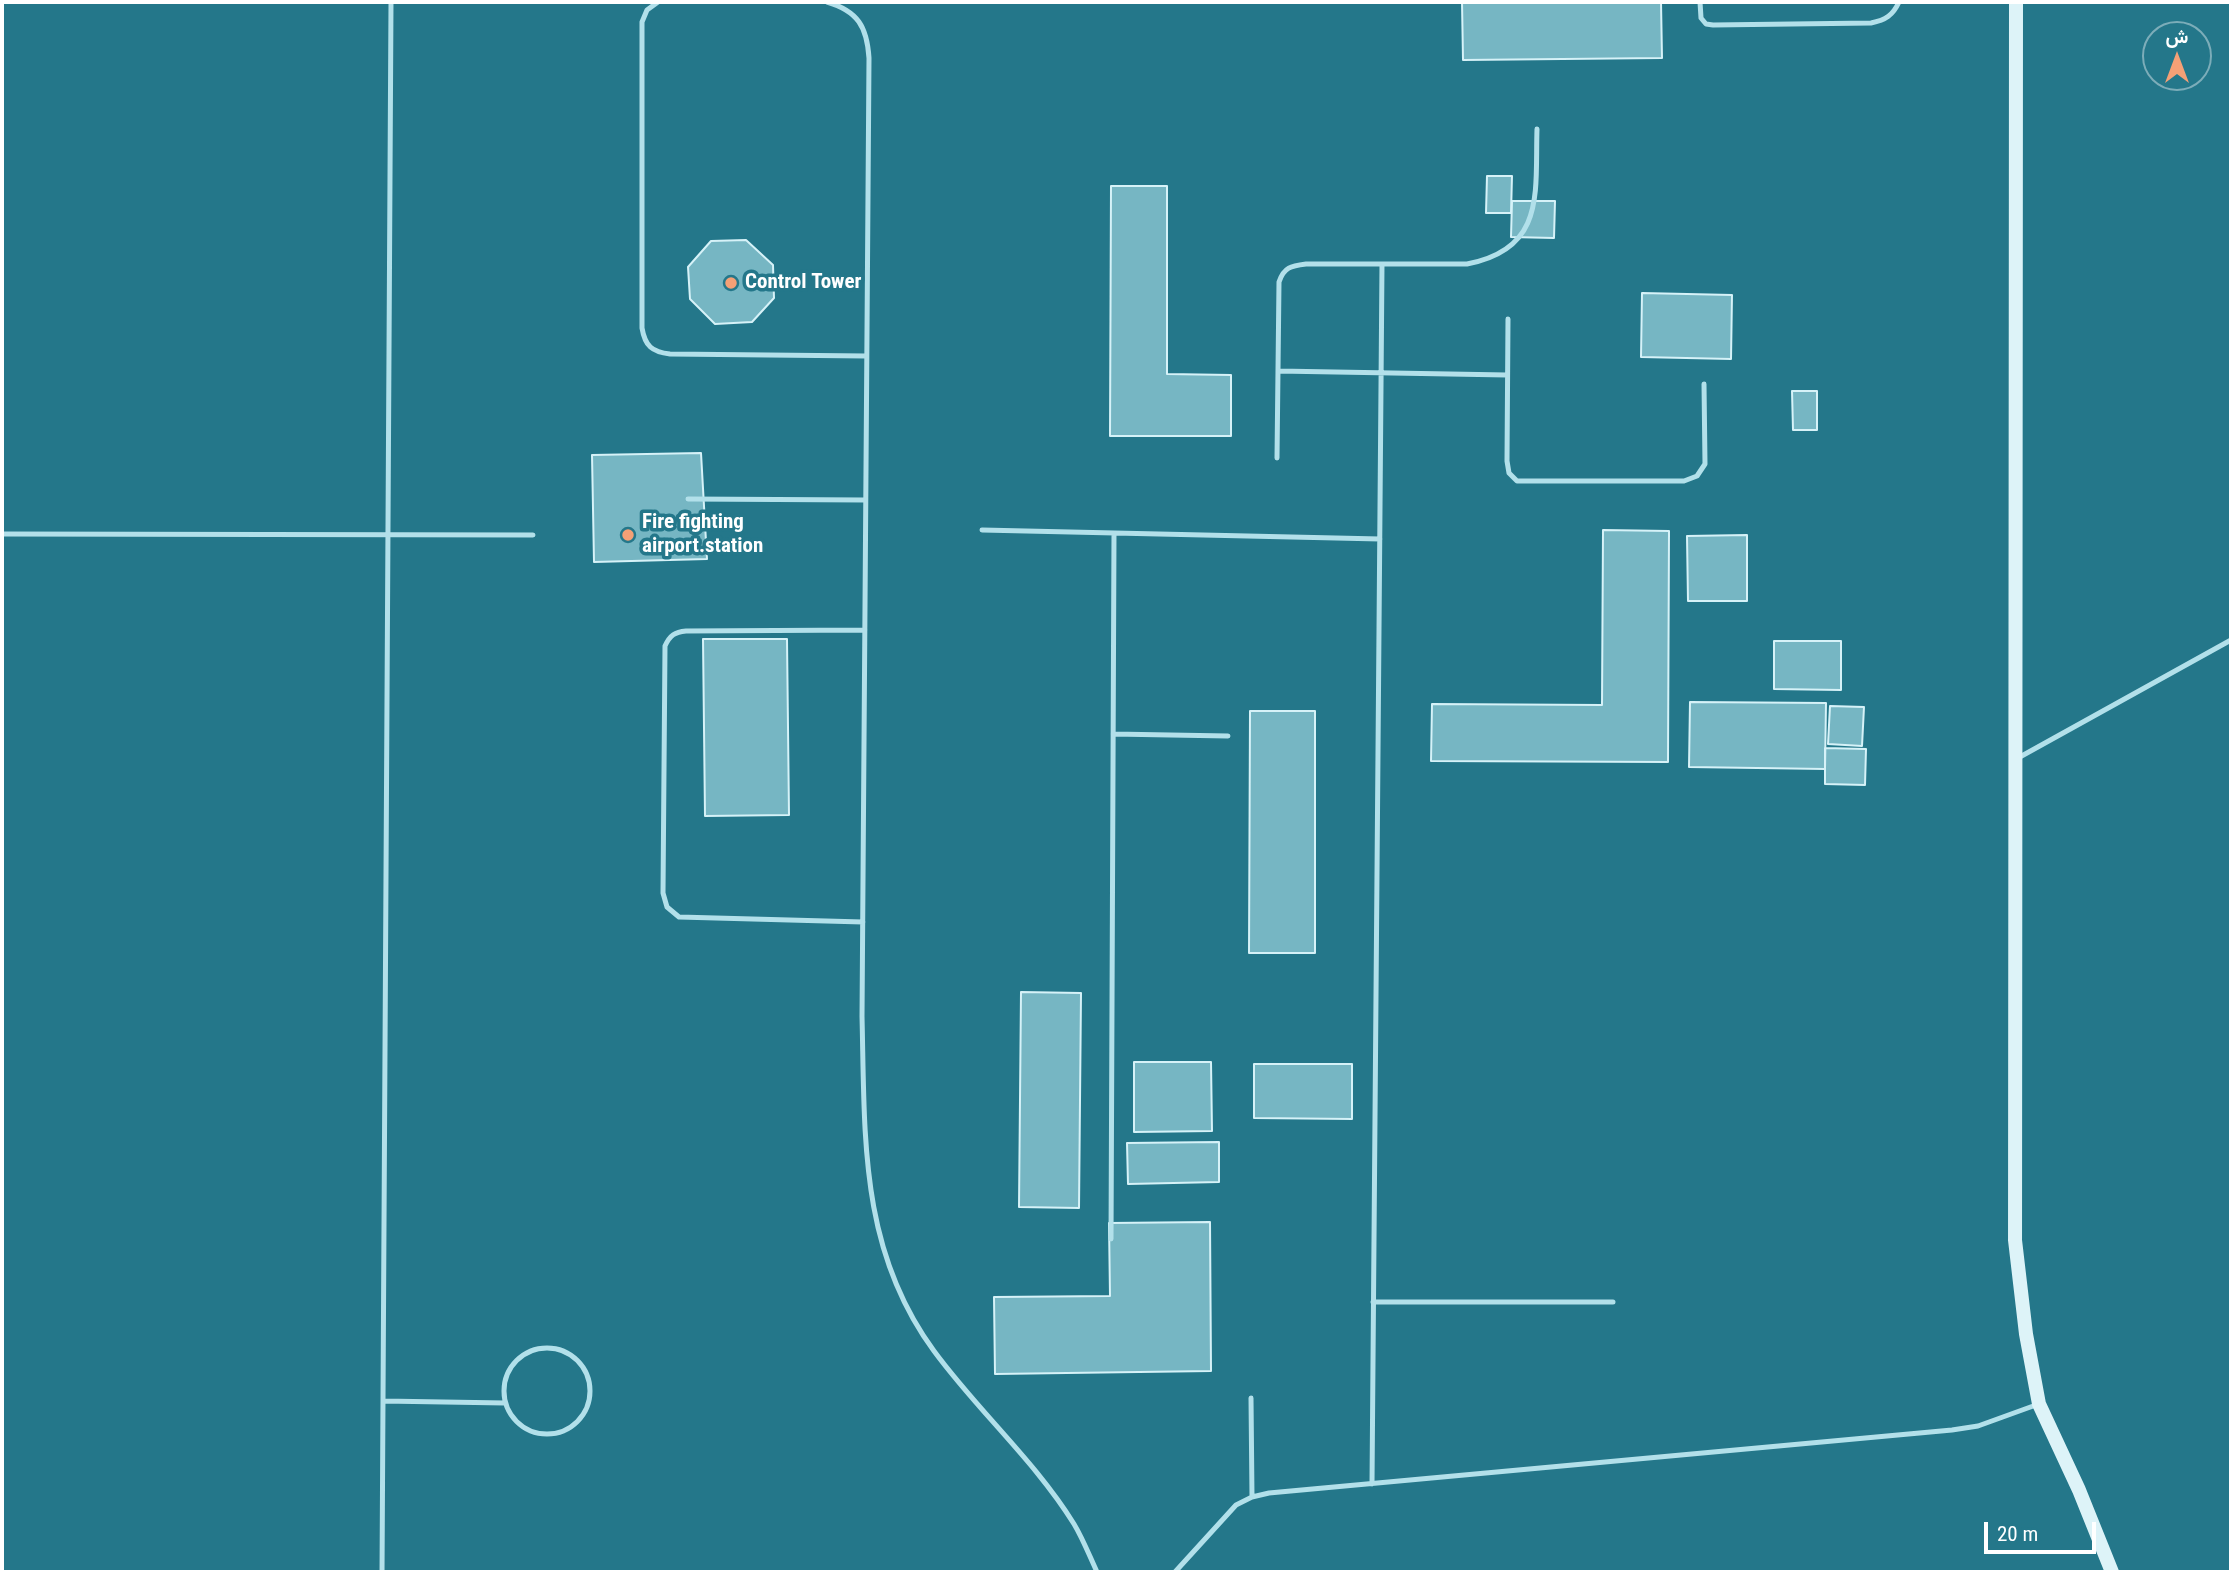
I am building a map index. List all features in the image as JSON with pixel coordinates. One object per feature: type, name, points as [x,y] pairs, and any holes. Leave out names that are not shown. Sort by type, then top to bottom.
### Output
[{"type":"street","points":[[2016,2],[2015,1240],[2026,1334],[2039,1404],[2079,1490],[2112,1572]]},
{"type":"lane","points":[[382,1572],[391,2]]},
{"type":"lane","points":[[658,2],[647,10],[642,22],[642,328],[645,342],[655,352],[670,354],[866,356]]},
{"type":"lane","points":[[827,2],[842,6],[858,19],[867,37],[863,922],[865,1151],[872,1204],[885,1256],[906,1306],[934,1351],[1041,1479],[1075,1526],[1097,1572]]},
{"type":"lane","points":[[1700,2],[1701,18],[1706,24],[1713,25],[1871,23],[1884,21],[1894,13],[1899,2]]},
{"type":"lane","points":[[1277,458],[1279,282],[1283,271],[1292,265],[1306,264],[1467,264],[1490,259],[1510,246],[1527,228],[1535,205],[1537,129]]},
{"type":"lane","points":[[1372,1484],[1382,264]]},
{"type":"lane","points":[[1508,319],[1507,461],[1509,472],[1517,481],[1684,481],[1697,476],[1705,464],[1704,384]]},
{"type":"lane","points":[[1278,371],[1507,375]]},
{"type":"lane","points":[[688,499],[865,500]]},
{"type":"lane","points":[[982,530],[1380,538]]},
{"type":"lane","points":[[1111,1239],[1114,533]]},
{"type":"lane","points":[[2,534],[533,535]]},
{"type":"lane","points":[[863,922],[679,917],[667,907],[663,893],[665,646],[669,637],[686,631],[864,630]]},
{"type":"lane","points":[[2015,759],[2231,640]]},
{"type":"lane","points":[[1113,734],[1228,736]]},
{"type":"lane","points":[[1373,1302],[1613,1302]]},
{"type":"lane","points":[[552,1348],[568,1353],[581,1364],[589,1379],[590,1396],[585,1413],[574,1425],[559,1433],[542,1434],[526,1429],[513,1418],[505,1403],[504,1386],[509,1370],[520,1357],[535,1349],[552,1348]]},
{"type":"lane","points":[[1251,1398],[1252,1497]]},
{"type":"lane","points":[[383,1401],[505,1403]]},
{"type":"lane","points":[[1175,1572],[1236,1505],[1269,1493],[1952,1430],[1989,1423],[2039,1404]]},
{"type":"building","points":[[1462,2],[1661,2],[1662,58],[1463,60]]},
{"type":"building","points":[[1487,176],[1512,176],[1511,213],[1486,213]]},
{"type":"building","points":[[1111,186],[1167,186],[1167,374],[1231,375],[1231,436],[1110,436]]},
{"type":"building","points":[[1512,201],[1555,201],[1554,238],[1511,237]]},
{"type":"building","name":"Control Tower","points":[[746,240],[773,265],[774,298],[752,322],[715,324],[690,299],[688,267],[711,241]]},
{"type":"building","points":[[1642,293],[1732,295],[1731,359],[1641,357]]},
{"type":"building","points":[[1792,391],[1817,391],[1817,430],[1793,430]]},
{"type":"building","points":[[701,453],[707,559],[594,562],[592,455]]},
{"type":"building","points":[[1603,530],[1669,531],[1668,762],[1431,761],[1432,704],[1602,705]]},
{"type":"building","points":[[1747,535],[1747,601],[1688,601],[1687,536]]},
{"type":"building","points":[[703,639],[787,639],[789,815],[705,816]]},
{"type":"building","points":[[1774,641],[1841,641],[1841,690],[1774,689]]},
{"type":"building","points":[[1690,702],[1826,703],[1825,769],[1689,767]]},
{"type":"building","points":[[1830,706],[1864,707],[1862,746],[1828,744]]},
{"type":"building","points":[[1250,711],[1315,711],[1315,953],[1249,953]]},
{"type":"building","points":[[1825,748],[1866,749],[1865,785],[1825,784]]},
{"type":"building","points":[[1021,992],[1081,993],[1079,1208],[1019,1207]]},
{"type":"building","points":[[1134,1062],[1211,1062],[1212,1131],[1134,1132]]},
{"type":"building","points":[[1254,1064],[1352,1064],[1352,1119],[1254,1118]]},
{"type":"building","points":[[1219,1142],[1219,1182],[1128,1184],[1127,1143]]},
{"type":"building","points":[[1210,1222],[1211,1371],[995,1374],[994,1297],[1110,1296],[1109,1223]]},
{"type":"place","name":"Control Tower","points":[[731,283]]},
{"type":"place","name":"Fire fighting airport.station","points":[[628,535]]}]
